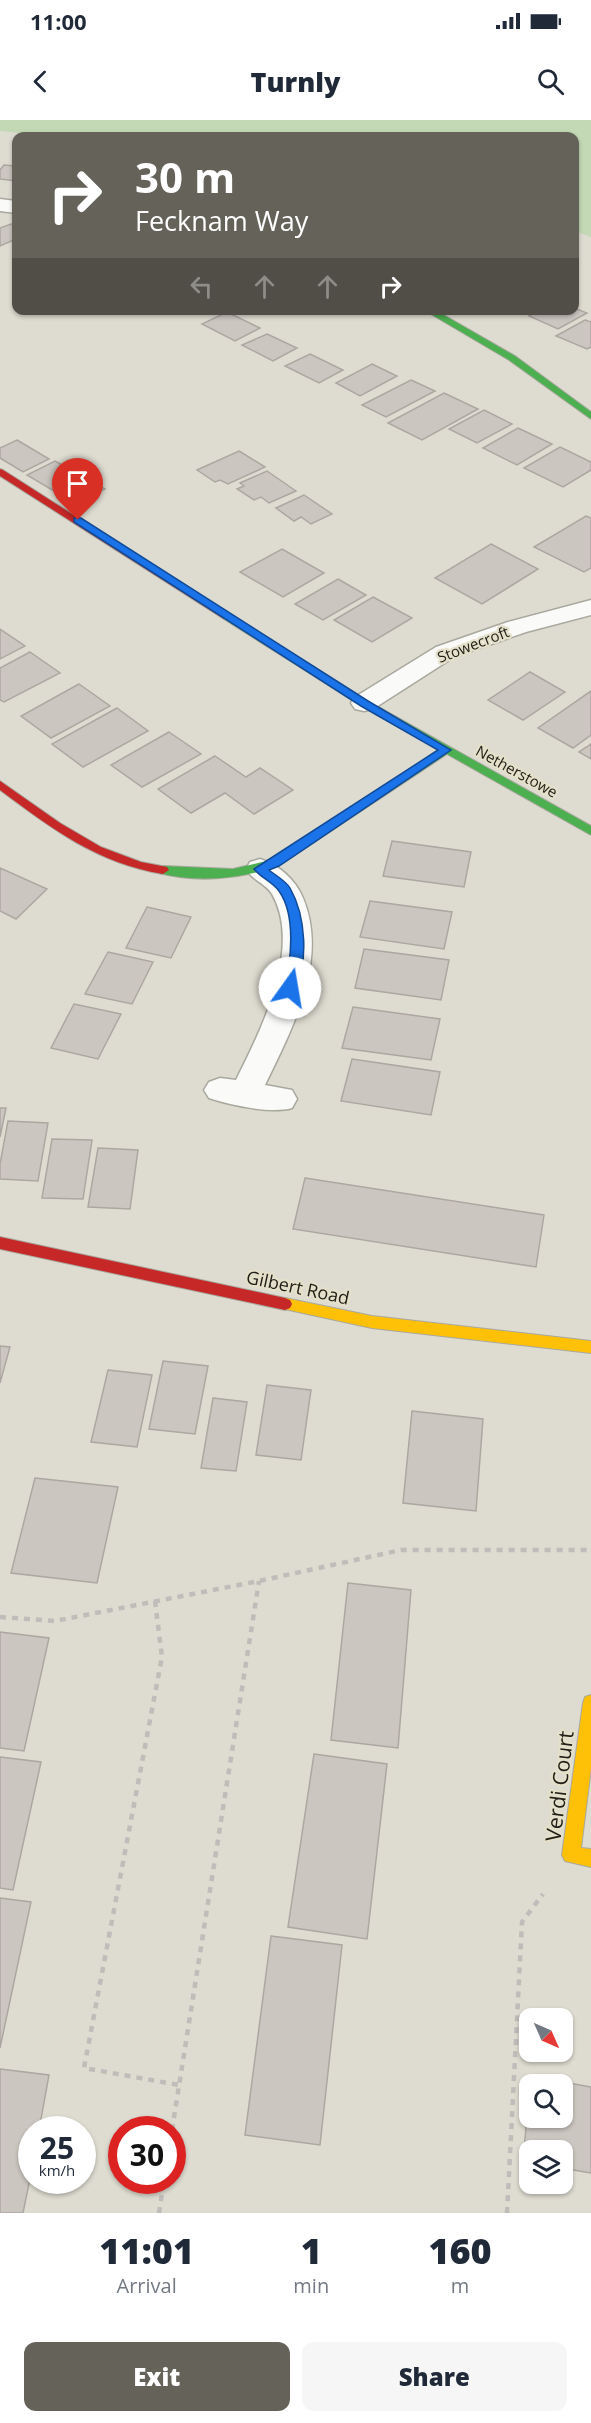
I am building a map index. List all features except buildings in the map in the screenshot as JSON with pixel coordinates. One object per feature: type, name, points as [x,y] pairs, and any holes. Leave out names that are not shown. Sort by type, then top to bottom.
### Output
[{"type":"street","points":[[437,315],[497,349],[556,388],[591,416]]},
{"type":"street","name":"Netherstowe","points":[[0,472],[364,703],[591,831]]},
{"type":"street","name":"Stowecroft","points":[[364,703],[445,652],[517,627],[591,607]]},
{"type":"street","points":[[0,785],[74,839],[144,868],[225,875],[260,869],[274,863],[446,750]]},
{"type":"street","points":[[260,869],[284,889],[296,918],[297,967],[276,1031],[232,1092],[281,1099]]},
{"type":"street","name":"Gilbert Road","points":[[0,1243],[372,1322],[591,1347]]},
{"type":"street","name":"Verdi Court","points":[[591,1703],[571,1855],[591,1858]]},
{"type":"path","points":[[0,1617],[55,1621],[259,1581],[401,1550],[591,1550]]},
{"type":"path","points":[[174,2116],[259,1581]]},
{"type":"path","points":[[155,1601],[162,1657],[84,2068],[179,2085]]},
{"type":"path","points":[[507,2213],[522,1922],[571,1855]]},
{"type":"path","points":[[159,2213],[162,2194]]},
{"type":"green space","points":[[0,120],[591,120],[591,237],[579,232],[579,132],[0,131]]},
{"type":"traffic: fast","points":[[437,315],[512,358],[591,416]]},
{"type":"traffic: fast","points":[[228,617],[364,703],[591,831]]},
{"type":"traffic: fast","points":[[163,870],[233,873],[274,863],[446,750]]},
{"type":"traffic: slow","points":[[285,1304],[372,1322],[591,1347]]},
{"type":"traffic: slow","points":[[591,1703],[571,1855],[591,1858]]},
{"type":"traffic: jam","points":[[0,472],[228,617]]},
{"type":"traffic: jam","points":[[0,785],[56,826],[97,850],[140,866],[163,870]]},
{"type":"traffic: jam","points":[[0,1243],[285,1304]]},
{"type":"route","points":[[78,520],[364,703],[446,750],[274,863],[260,869],[284,889],[296,918],[297,967],[290,988]]}]
